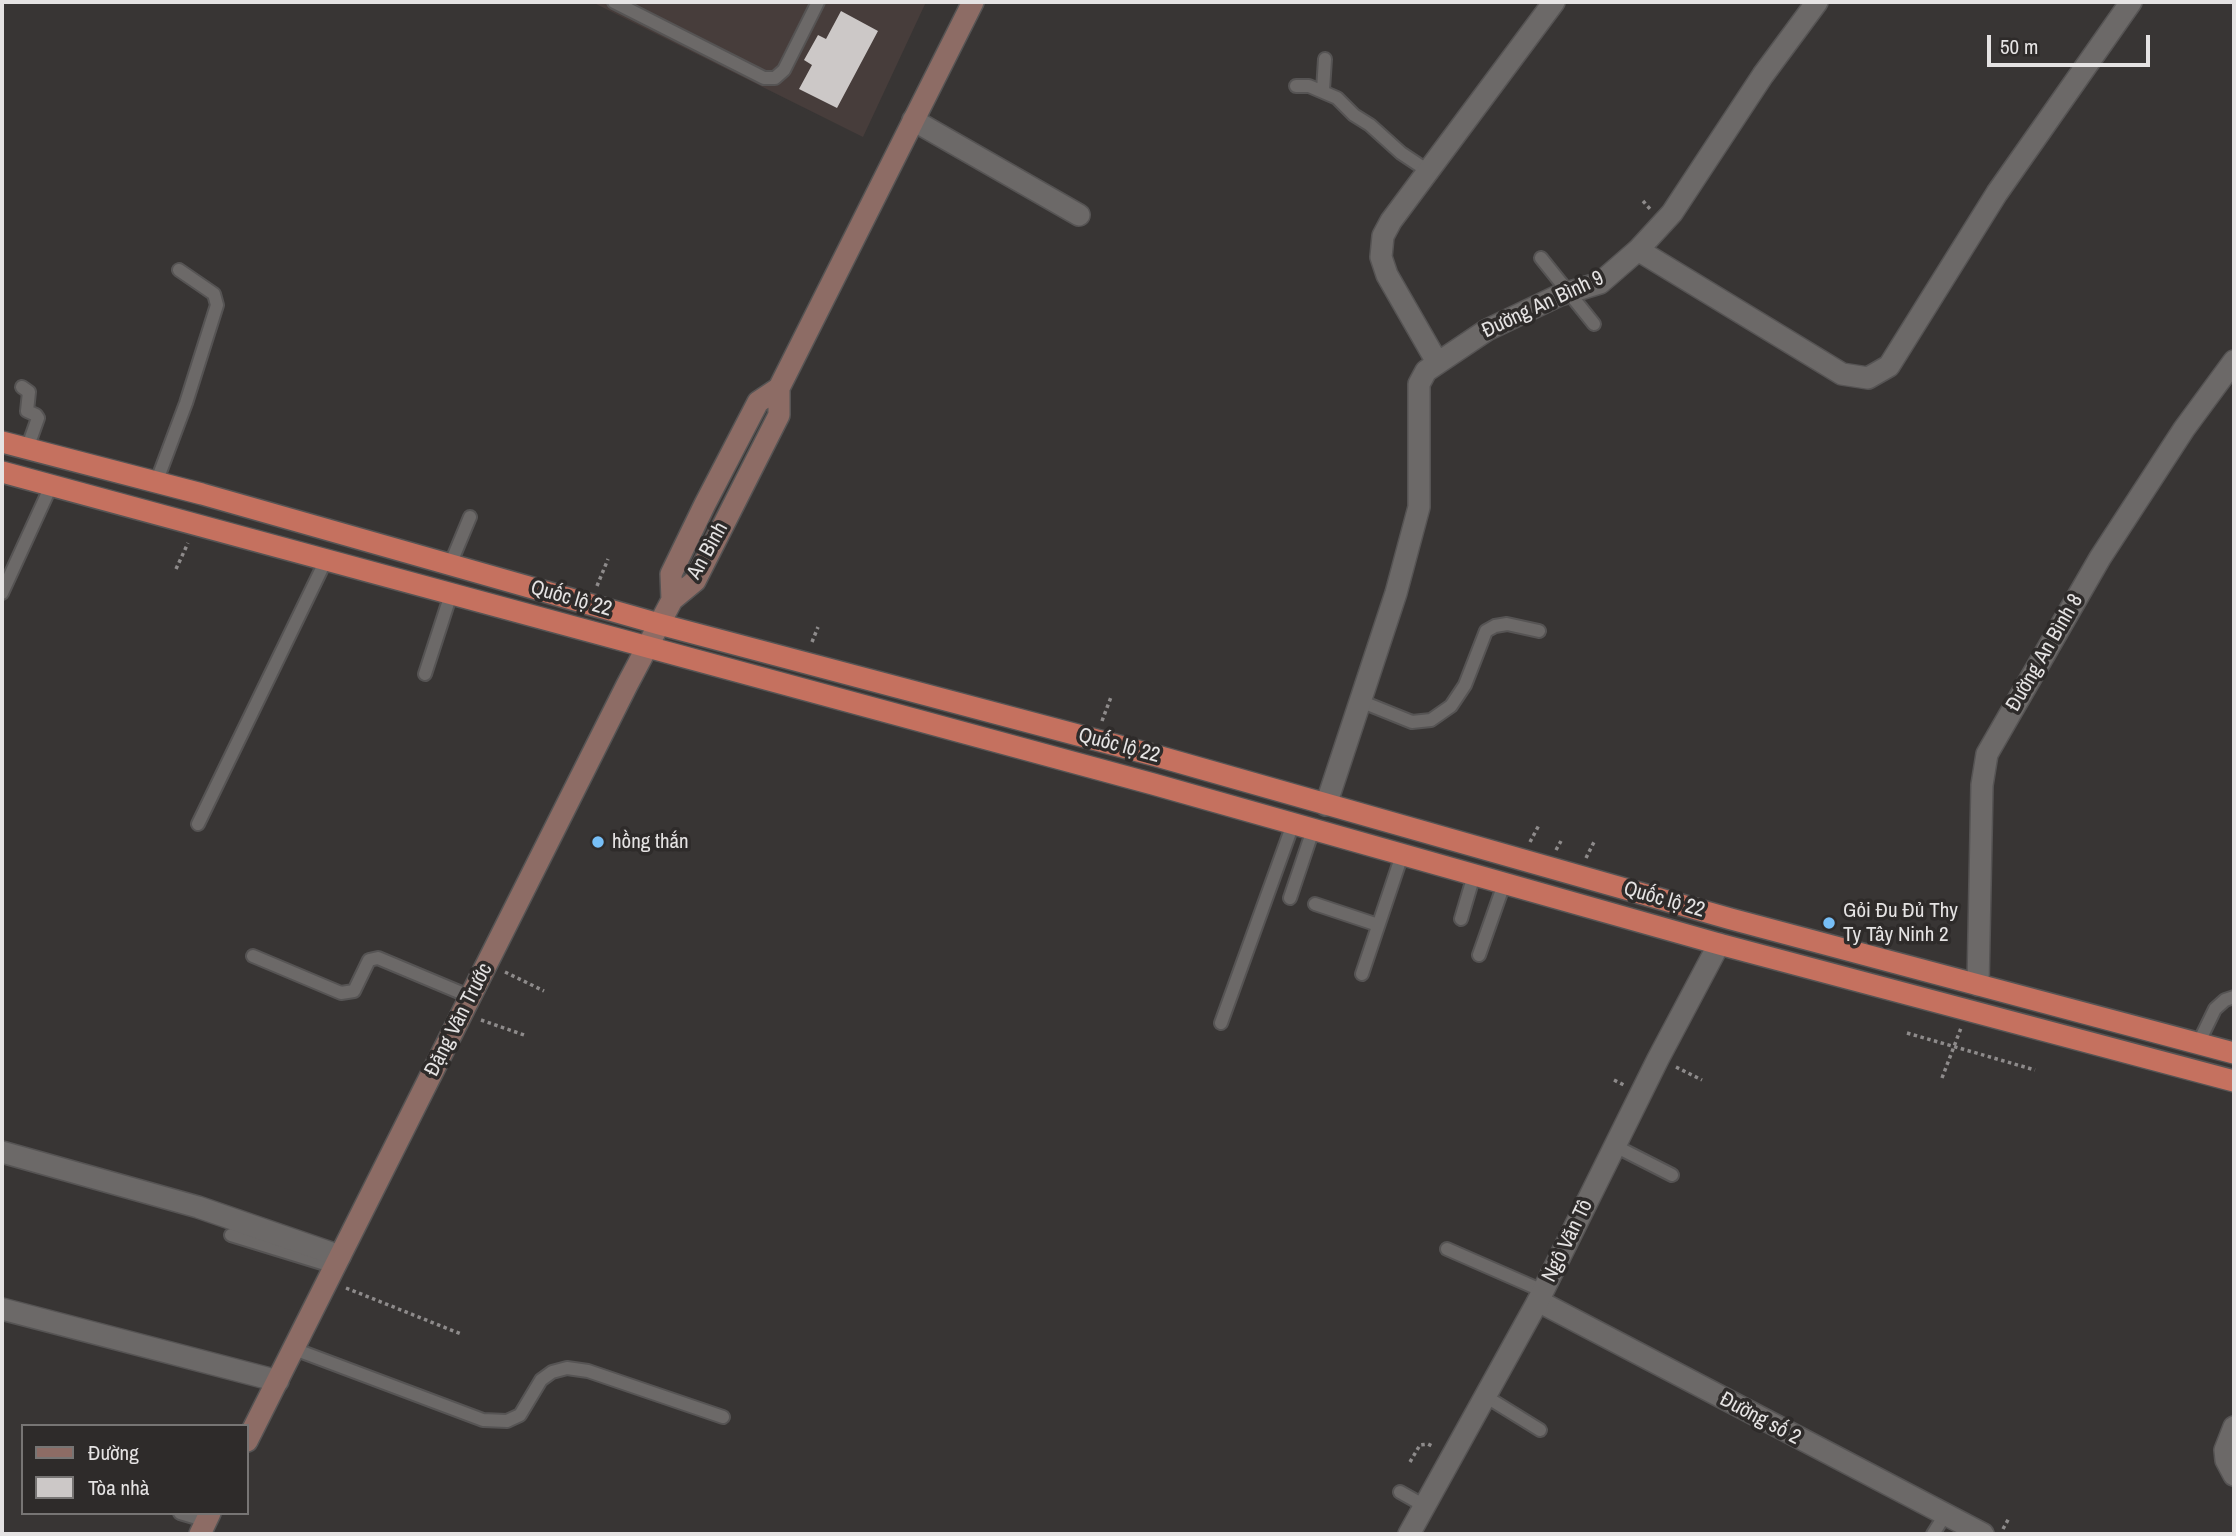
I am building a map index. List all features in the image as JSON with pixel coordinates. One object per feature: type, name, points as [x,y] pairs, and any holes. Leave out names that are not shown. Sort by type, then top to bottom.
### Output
[{"type":"highway","name":"Quốc lộ 22","points":[[2,442],[659,624],[1145,752],[1731,919],[2234,1053]]},
{"type":"highway","name":"Quốc lộ 22","points":[[2,472],[1303,827],[1719,944],[2234,1081]]},
{"type":"main road","name":"An Bình","points":[[672,600],[671,574],[705,505],[758,402],[779,388],[973,2]]},
{"type":"main road","name":"Đặng Văn Trước","points":[[248,1439],[672,600]]},
{"type":"street","points":[[1437,362],[1387,275],[1381,257],[1383,236],[1391,221],[1555,2]]},
{"type":"street","name":"Đường An Bình 9","points":[[1326,805],[1396,593],[1419,507],[1419,384],[1426,371],[1487,330],[1569,292],[1600,283],[1638,250],[1672,213],[1763,75],[1817,2]]},
{"type":"street","points":[[1638,250],[1842,374],[1868,378],[1889,366],[1997,193],[2131,2]]},
{"type":"street","points":[[913,120],[1079,215]]},
{"type":"street","name":"Đường An Bình 8","points":[[1978,985],[1982,785],[1987,754],[2100,558],[2183,429],[2234,361]]},
{"type":"street","name":"Ngô Văn Tô","points":[[1409,1534],[1541,1296],[1658,1059],[1719,944]]},
{"type":"street","points":[[2,1152],[198,1207],[334,1268]]},
{"type":"street","name":"Đường số 2","points":[[1541,1296],[1983,1534]]},
{"type":"street","points":[[2,1309],[278,1381]]},
{"type":"street","points":[[2234,1427],[2225,1450],[2226,1460],[2234,1475]]},
{"type":"lane","points":[[614,2],[764,78],[775,78],[784,71],[818,2]]},
{"type":"lane","points":[[1323,90],[1325,59]]},
{"type":"lane","points":[[1296,86],[1323,90],[1337,98],[1401,153],[1429,171]]},
{"type":"lane","points":[[1541,258],[1594,324]]},
{"type":"lane","points":[[156,483],[186,403],[217,305],[214,295],[179,270]]},
{"type":"lane","points":[[22,387],[29,392],[25,408],[38,418],[27,449]]},
{"type":"lane","points":[[2,593],[51,486]]},
{"type":"lane","points":[[450,565],[470,517]]},
{"type":"lane","points":[[198,824],[326,560]]},
{"type":"lane","points":[[425,674],[451,594]]},
{"type":"lane","points":[[1360,701],[1412,722],[1431,720],[1451,706],[1465,685],[1486,631],[1507,624],[1539,631]]},
{"type":"lane","points":[[1290,898],[1303,827]]},
{"type":"lane","points":[[1221,1023],[1303,827]]},
{"type":"lane","points":[[1362,974],[1402,855]]},
{"type":"lane","points":[[1461,919],[1474,875]]},
{"type":"lane","points":[[1479,955],[1504,884]]},
{"type":"lane","points":[[1315,904],[1378,925]]},
{"type":"lane","points":[[253,956],[341,992],[354,991],[369,960],[378,958],[467,1005]]},
{"type":"lane","points":[[2198,1044],[2215,1009],[2225,1000],[2234,997]]},
{"type":"lane","points":[[1615,1146],[1672,1175]]},
{"type":"lane","points":[[231,1235],[334,1268]]},
{"type":"lane","points":[[1447,1249],[1541,1296]]},
{"type":"lane","points":[[294,1349],[483,1420],[507,1421],[520,1415],[541,1380],[552,1372],[568,1368],[588,1371],[723,1417]]},
{"type":"lane","points":[[1485,1396],[1540,1430]]},
{"type":"lane","points":[[1400,1492],[1423,1505]]},
{"type":"lane","points":[[185,1515],[206,1523]]},
{"type":"lane","points":[[1933,1534],[1945,1515]]},
{"type":"path","points":[[176,569],[197,525]]},
{"type":"path","points":[[589,604],[608,559]]},
{"type":"path","points":[[488,964],[544,991]]},
{"type":"path","points":[[467,1005],[527,1036]]},
{"type":"path","points":[[1942,1078],[1968,1010]]},
{"type":"path","points":[[1907,1033],[2035,1070]]},
{"type":"path","points":[[1658,1059],[1702,1080]]},
{"type":"path","points":[[334,1268],[461,1334]]},
{"type":"path","points":[[1410,1462],[1423,1444],[1450,1458]]},
{"type":"path","points":[[2001,1534],[2009,1518]]},
{"type":"shaded area","points":[[592,2],[926,2],[863,137]]},
{"type":"building","points":[[841,11],[878,31],[837,108],[799,89],[812,65],[804,60],[818,35],[826,39]]},
{"type":"place","name":"hồng thắn","points":[[598,842]]},
{"type":"place","name":"Gỏi Đu Đủ Thy Ty Tây Ninh 2","points":[[1829,923]]}]
